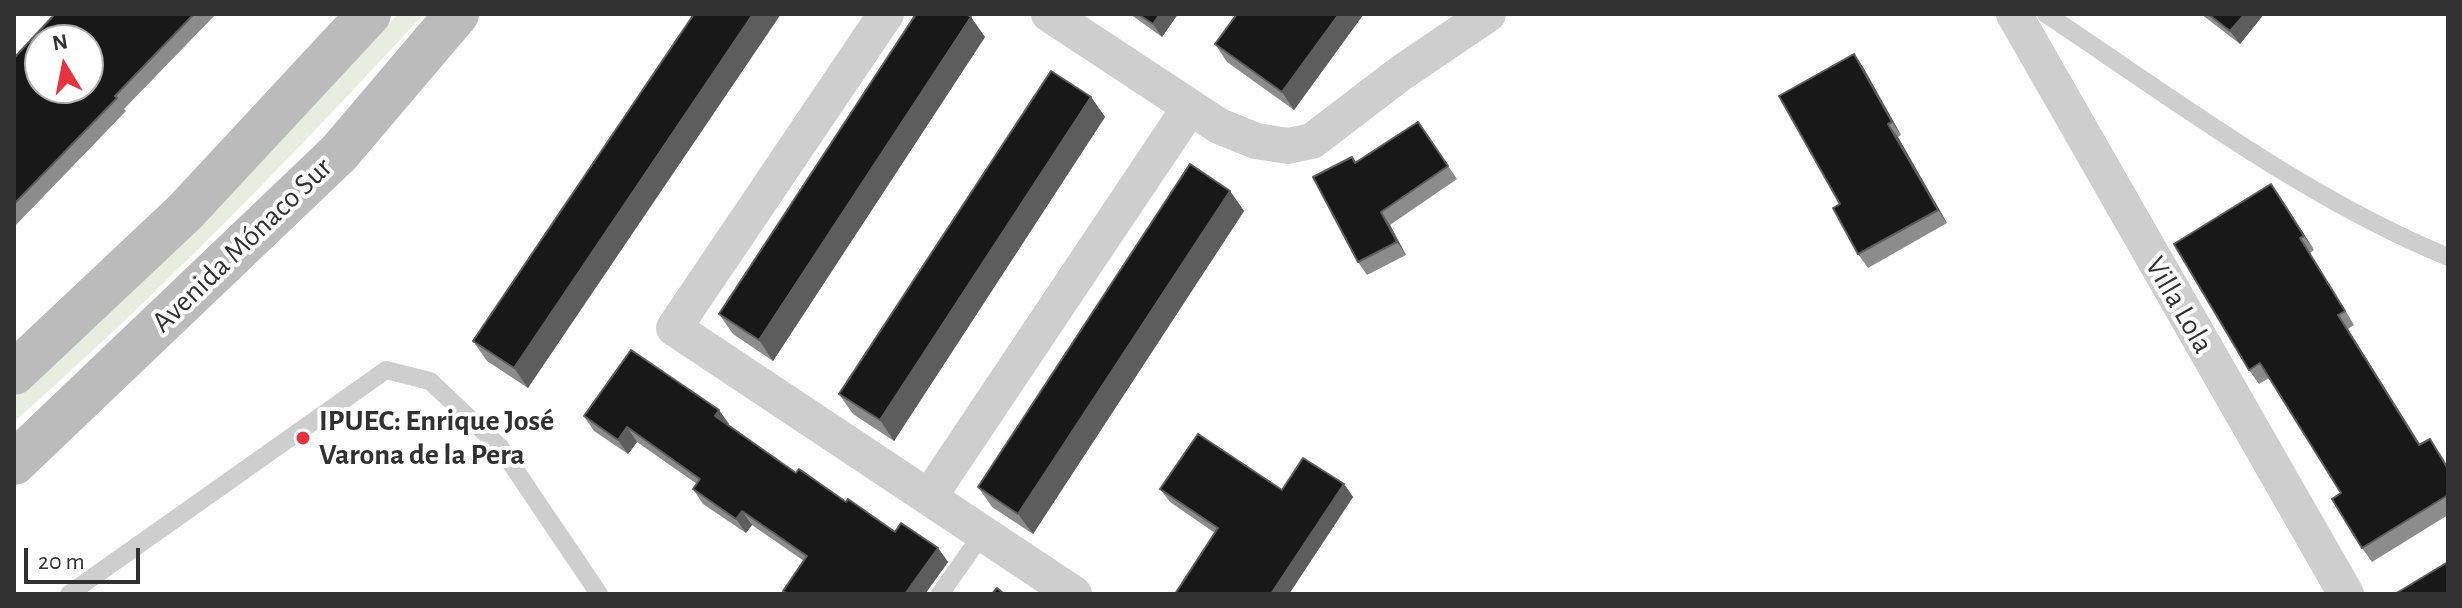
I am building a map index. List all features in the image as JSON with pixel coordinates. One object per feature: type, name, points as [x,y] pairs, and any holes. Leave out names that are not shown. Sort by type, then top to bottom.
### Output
[{"type":"main road","points":[[14,373],[186,211],[369,14]]},
{"type":"main road","name":"Avenida Mónaco Sur","points":[[14,463],[339,153],[457,14]]},
{"type":"street","points":[[886,14],[674,328],[1074,594]]},
{"type":"street","points":[[1049,14],[1219,126],[1256,141],[1288,146],[1312,141],[1401,73],[1488,14]]},
{"type":"street","name":"Villa Lola","points":[[2014,14],[2346,594]]},
{"type":"street","points":[[929,497],[1190,107]]},
{"type":"lane","points":[[2046,14],[2333,202],[2448,257]]},
{"type":"lane","points":[[69,594],[386,370],[430,381],[500,447],[599,594]]},
{"type":"lane","points":[[940,594],[983,533]]},
{"type":"shaded area","points":[[398,14],[424,14],[224,224],[14,422],[14,398],[207,221]]},
{"type":"building","points":[[55,14],[194,14],[115,96],[117,98],[14,204],[14,58],[24,47],[24,104],[104,104],[104,24],[46,24]]},
{"type":"building","points":[[694,14],[753,14],[514,368],[473,341]]},
{"type":"building","points":[[916,14],[966,14],[971,17],[759,340],[719,314]]},
{"type":"building","points":[[1138,14],[1160,14],[1153,24]]},
{"type":"building","points":[[1237,14],[1339,14],[1282,92],[1215,44]]},
{"type":"building","points":[[2208,14],[2245,14],[2230,31]]},
{"type":"building","points":[[1854,54],[1892,122],[1888,124],[1938,210],[1858,254],[1833,208],[1840,204],[1779,96]]},
{"type":"building","points":[[1051,71],[1091,97],[880,420],[839,394]]},
{"type":"building","points":[[1418,122],[1448,166],[1381,212],[1397,242],[1358,262],[1313,177],[1352,157],[1355,163]]},
{"type":"building","points":[[1190,164],[1230,191],[1018,514],[978,487]]},
{"type":"building","points":[[2271,184],[2345,311],[2338,315],[2419,445],[2430,439],[2448,469],[2448,495],[2362,548],[2332,499],[2341,493],[2260,363],[2249,370],[2174,244]]},
{"type":"building","points":[[631,350],[719,410],[715,416],[796,473],[799,469],[895,532],[901,523],[938,548],[905,594],[787,594],[783,591],[807,556],[742,511],[736,519],[693,489],[700,479],[627,427],[618,440],[584,416]]},
{"type":"building","points":[[1198,434],[1282,490],[1303,458],[1344,484],[1271,594],[1175,594],[1218,528],[1160,489]]},
{"type":"building","points":[[2448,562],[2448,594],[2395,594]]},
{"type":"place","name":"IPUEC: Enrique José Varona de la Pera","points":[[303,438]]}]
